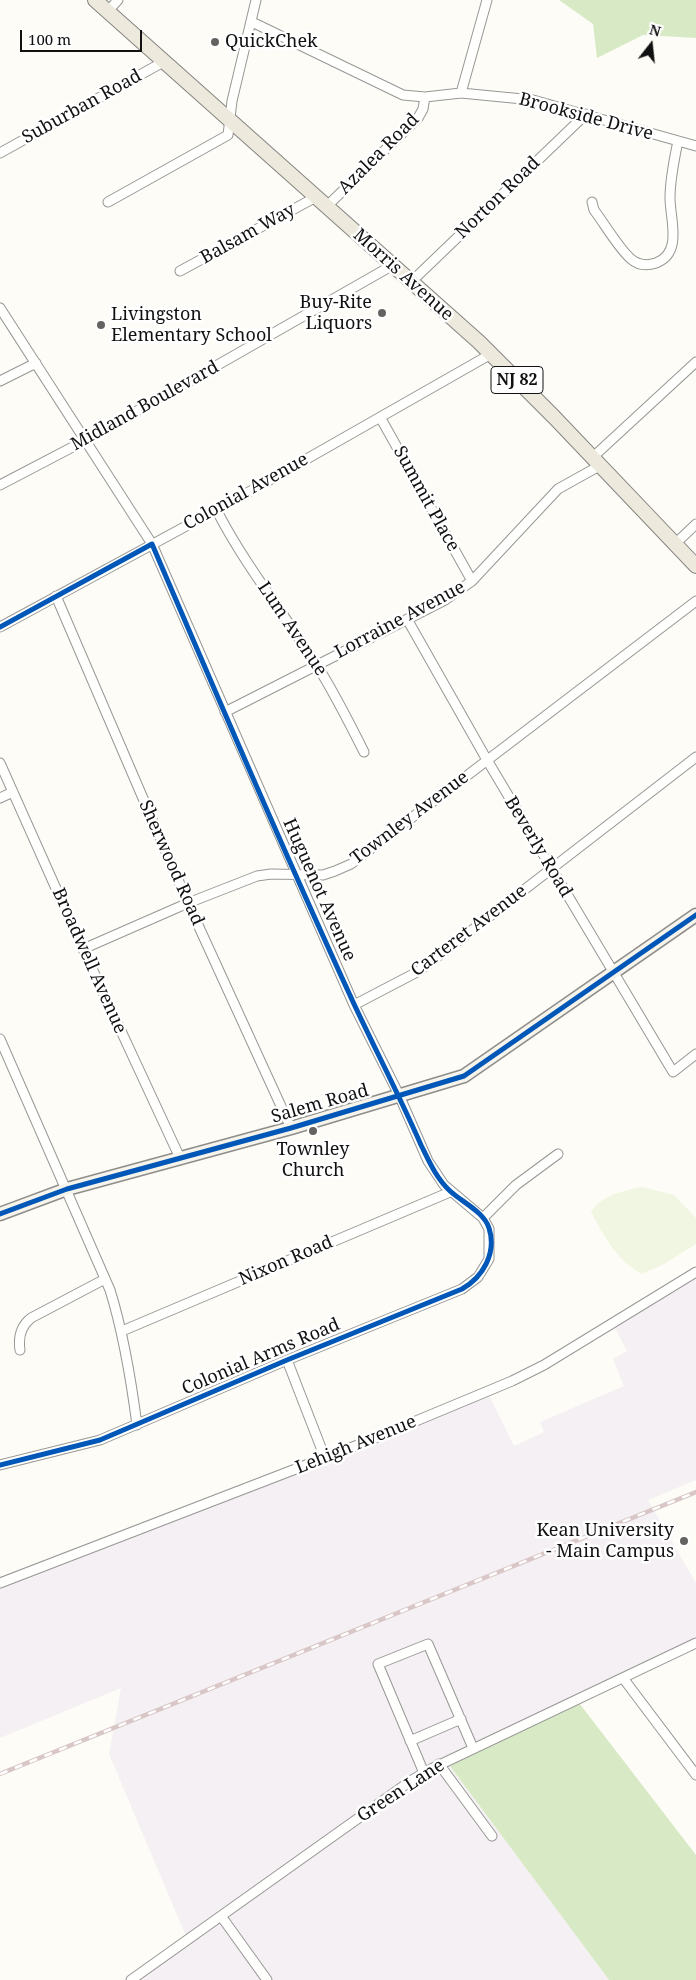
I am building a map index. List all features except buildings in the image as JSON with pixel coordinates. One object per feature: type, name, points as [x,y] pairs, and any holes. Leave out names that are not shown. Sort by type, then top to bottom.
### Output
[{"type":"main road","name":"Morris Avenue","points":[[95,0],[230,118],[491,354],[597,461],[696,566]]},
{"type":"street","points":[[108,11],[118,0]]},
{"type":"street","points":[[108,202],[228,135],[232,101],[256,0]]},
{"type":"street","points":[[461,93],[487,0]]},
{"type":"street","name":"Brookside Drive","points":[[252,22],[403,95],[425,98],[461,93],[532,100],[696,146]]},
{"type":"street","name":"Suburban Road","points":[[0,153],[164,61]]},
{"type":"street","name":"Azalea Road","points":[[321,201],[418,118],[423,110],[425,98]]},
{"type":"street","name":"Norton Road","points":[[411,282],[586,114]]},
{"type":"street","points":[[592,202],[594,210],[628,257],[644,265],[660,262],[669,252],[672,245],[670,198],[678,141]]},
{"type":"street","name":"Balsam Way","points":[[180,271],[321,201]]},
{"type":"street","name":"Midland Boulevard","points":[[0,485],[86,440],[392,265]]},
{"type":"street","name":"Huguenot Avenue","points":[[0,308],[152,544],[354,1004],[399,1095],[428,1161],[450,1192],[483,1218],[489,1228]]},
{"type":"street","name":"Colonial Avenue","points":[[0,627],[216,509],[491,354]]},
{"type":"street","name":"Lorraine Avenue","points":[[225,712],[445,600],[472,581],[558,488],[597,461],[696,362]]},
{"type":"street","points":[[0,381],[36,363]]},
{"type":"street","name":"Summit Place","points":[[380,417],[472,581]]},
{"type":"street","name":"Lum Avenue","points":[[216,509],[230,538],[317,664],[364,752]]},
{"type":"street","points":[[675,544],[696,524]]},
{"type":"street","name":"Sherwood Road","points":[[56,596],[188,903],[291,1128]]},
{"type":"street","name":"Townley Avenue","points":[[83,950],[188,903],[257,876],[271,874],[323,874],[335,872],[351,864],[696,600]]},
{"type":"street","name":"Beverly Road","points":[[407,619],[551,869],[673,1072],[696,1054]]},
{"type":"street","name":"Carteret Avenue","points":[[354,1004],[419,971],[696,757]]},
{"type":"street","name":"Broadwell Avenue","points":[[0,762],[83,950],[180,1158]]},
{"type":"street","points":[[0,798],[13,792]]},
{"type":"street","name":"Salem Road","points":[[0,1214],[67,1189],[291,1128],[464,1076],[696,915]]},
{"type":"street","points":[[0,1039],[106,1280],[122,1331],[137,1425]]},
{"type":"street","points":[[483,1218],[516,1185],[558,1154]]},
{"type":"street","name":"Nixon Road","points":[[122,1331],[450,1192]]},
{"type":"street","name":"Colonial Arms Road","points":[[0,1465],[100,1440],[470,1284],[478,1277],[489,1259],[489,1228]]},
{"type":"street","name":"Lehigh Avenue","points":[[0,1583],[325,1458],[512,1382],[544,1365],[696,1272]]},
{"type":"street","points":[[20,1350],[19,1342],[24,1324],[31,1318],[106,1280]]},
{"type":"street","points":[[287,1360],[325,1458]]},
{"type":"street","name":"Green Lane","points":[[131,1980],[439,1764],[696,1643]]},
{"type":"street","points":[[424,1773],[378,1664],[428,1644],[473,1748]]},
{"type":"street","points":[[623,1678],[696,1775]]},
{"type":"street","points":[[410,1741],[461,1719]]},
{"type":"street","points":[[439,1764],[492,1836]]},
{"type":"street","points":[[221,1916],[267,1980]]},
{"type":"shaded area","points":[[696,1271],[696,1480],[648,1500],[696,1583],[696,1642],[450,1766],[609,1980],[137,1980],[188,1941],[109,1754],[121,1688],[0,1738],[0,1586],[486,1389],[514,1446],[544,1432],[540,1422],[624,1386],[613,1359],[627,1351],[611,1321]]},
{"type":"green space","points":[[559,0],[696,0],[696,38],[643,35],[597,58],[593,24]]},
{"type":"green space","points":[[642,1187],[674,1195],[696,1218],[696,1244],[662,1265],[642,1274],[618,1255],[606,1239],[591,1212],[601,1201],[607,1198],[620,1192]]},
{"type":"green space","points":[[576,1699],[696,1855],[696,1980],[609,1980],[450,1766],[512,1736]]},
{"type":"railway","points":[[0,1774],[696,1492]]},
{"type":"cycle path","points":[[0,627],[152,544],[302,890],[421,1145],[441,1181],[455,1195],[478,1212],[486,1222],[491,1237],[490,1255],[482,1271],[470,1284],[462,1289],[287,1360],[100,1440],[0,1465]]},
{"type":"cycle path","points":[[0,1214],[67,1189],[291,1128],[464,1076],[696,915]]},
{"type":"place","name":"QuickChek","points":[[215,42]]},
{"type":"place","name":"Buy-Rite Liquors","points":[[382,313]]},
{"type":"place","name":"Livingston Elementary School","points":[[101,325]]},
{"type":"place","name":"Townley Church","points":[[313,1131]]},
{"type":"place","name":"Kean University - Main Campus","points":[[684,1541]]}]
